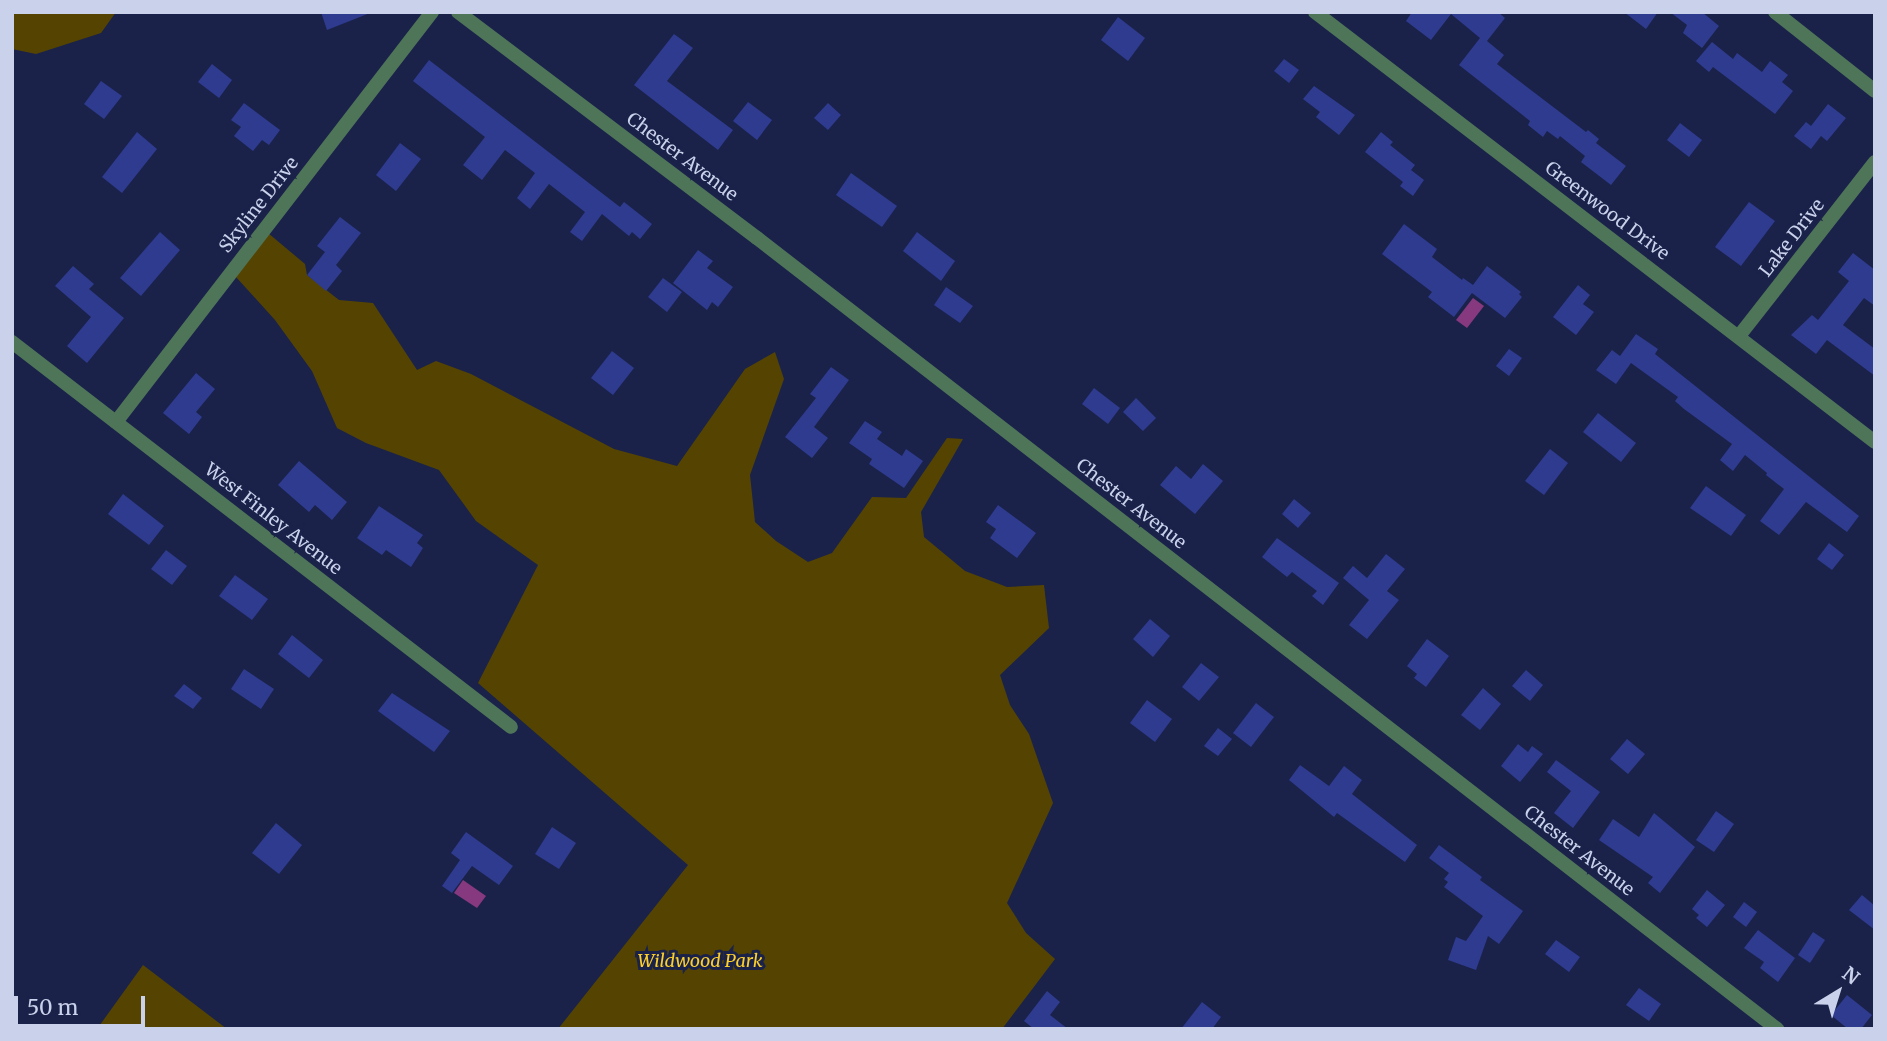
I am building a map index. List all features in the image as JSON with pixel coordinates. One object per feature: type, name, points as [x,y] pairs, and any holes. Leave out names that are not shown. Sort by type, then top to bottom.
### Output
[{"type":"street","name":"Skyline Drive","points":[[116,422],[432,12]]},
{"type":"street","name":"Chester Avenue","points":[[458,12],[762,242],[1777,1029]]},
{"type":"street","name":"Greenwood Drive","points":[[1315,12],[1875,442]]},
{"type":"street","points":[[1775,12],[1875,91]]},
{"type":"street","name":"Lake Drive","points":[[1739,336],[1875,162]]},
{"type":"street","name":"West Finley Avenue","points":[[12,342],[511,727]]},
{"type":"green space","points":[[12,12],[116,12],[101,33],[36,54],[12,49]]},
{"type":"green space","name":"Wildwood Park","points":[[268,233],[305,264],[307,275],[339,300],[373,303],[417,370],[436,361],[471,374],[614,449],[677,466],[745,369],[775,352],[784,379],[750,475],[755,522],[776,541],[808,562],[832,553],[872,497],[906,498],[947,438],[963,439],[921,512],[924,537],[965,571],[1007,587],[1044,585],[1049,628],[1000,675],[1010,705],[1029,734],[1053,803],[1007,903],[1026,933],[1055,959],[1002,1029],[558,1029],[688,865],[478,683],[538,565],[476,521],[439,470],[366,443],[337,428],[312,371],[275,320],[236,277]]},
{"type":"green space","points":[[143,965],[227,1029],[97,1029]]},
{"type":"shaded area","points":[[1473,298],[1484,306],[1467,328],[1456,320]]},
{"type":"shaded area","points":[[463,880],[486,896],[477,908],[454,893]]},
{"type":"building","points":[[321,12],[369,12],[370,13],[327,30]]},
{"type":"building","points":[[1412,12],[1498,12],[1505,18],[1487,41],[1504,55],[1497,64],[1586,132],[1588,130],[1599,139],[1596,143],[1626,166],[1611,185],[1581,162],[1585,156],[1560,136],[1558,139],[1547,131],[1543,137],[1528,125],[1530,121],[1459,65],[1480,38],[1451,14],[1431,40],[1406,21]]},
{"type":"building","points":[[1624,12],[1658,12],[1646,29]]},
{"type":"building","points":[[1670,12],[1702,12],[1719,26],[1702,48],[1683,33],[1687,25]]},
{"type":"building","points":[[1118,17],[1145,38],[1128,61],[1101,40]]},
{"type":"building","points":[[674,34],[693,48],[667,81],[733,130],[718,150],[634,85]]},
{"type":"building","points":[[1712,42],[1733,59],[1737,53],[1762,72],[1770,61],[1788,75],[1782,82],[1793,91],[1775,114],[1713,67],[1709,72],[1696,61]]},
{"type":"building","points":[[1284,59],[1299,70],[1289,83],[1274,71]]},
{"type":"building","points":[[429,60],[620,207],[624,202],[652,224],[640,239],[632,232],[629,236],[602,214],[582,241],[570,232],[585,212],[549,184],[530,209],[517,198],[535,173],[505,150],[482,180],[463,165],[485,137],[413,81]]},
{"type":"building","points":[[212,64],[232,80],[219,98],[198,82]]},
{"type":"building","points":[[101,81],[122,96],[104,119],[84,104]]},
{"type":"building","points":[[1314,86],[1355,115],[1339,135],[1316,117],[1320,112],[1303,99]]},
{"type":"building","points":[[748,102],[772,120],[757,140],[733,121]]},
{"type":"building","points":[[244,103],[280,130],[269,145],[262,140],[253,151],[234,136],[241,127],[231,120]]},
{"type":"building","points":[[828,103],[841,115],[828,130],[814,118]]},
{"type":"building","points":[[1828,104],[1846,118],[1827,141],[1821,136],[1811,149],[1794,136],[1806,122],[1811,126]]},
{"type":"building","points":[[1680,123],[1702,140],[1689,157],[1667,140]]},
{"type":"building","points":[[137,132],[157,149],[122,193],[102,177]]},
{"type":"building","points":[[1381,132],[1393,142],[1390,145],[1415,165],[1411,170],[1424,180],[1413,196],[1400,186],[1403,182],[1365,152]]},
{"type":"building","points":[[400,143],[421,159],[396,191],[376,175]]},
{"type":"building","points":[[851,173],[897,206],[882,227],[836,195]]},
{"type":"building","points":[[1749,202],[1775,221],[1741,266],[1715,247]]},
{"type":"building","points":[[340,217],[361,233],[336,265],[342,271],[326,291],[307,275],[325,252],[317,246]]},
{"type":"building","points":[[1404,224],[1437,249],[1432,257],[1462,280],[1463,278],[1473,285],[1487,266],[1521,292],[1519,294],[1522,297],[1505,318],[1472,293],[1454,317],[1428,297],[1432,292],[1382,254]]},
{"type":"building","points":[[160,232],[180,250],[141,296],[120,278]]},
{"type":"building","points":[[917,232],[955,261],[941,281],[903,251]]},
{"type":"building","points":[[698,250],[713,261],[707,268],[733,287],[718,307],[712,302],[707,310],[673,283]]},
{"type":"building","points":[[1853,253],[1875,270],[1875,306],[1864,298],[1843,325],[1875,349],[1875,376],[1827,340],[1816,354],[1791,335],[1812,315],[1818,320],[1849,281],[1838,272]]},
{"type":"building","points":[[73,266],[94,284],[89,289],[124,318],[87,363],[67,346],[91,317],[55,286]]},
{"type":"building","points":[[663,278],[682,292],[667,312],[648,297]]},
{"type":"building","points":[[1578,285],[1590,295],[1583,304],[1594,312],[1576,335],[1553,317]]},
{"type":"building","points":[[946,287],[973,306],[960,323],[934,305]]},
{"type":"building","points":[[1636,334],[1658,349],[1655,354],[1859,516],[1847,532],[1806,502],[1779,535],[1760,521],[1784,489],[1766,475],[1767,473],[1745,455],[1733,471],[1720,460],[1732,444],[1684,409],[1675,401],[1678,397],[1631,363],[1616,384],[1596,370],[1612,350],[1620,356]]},
{"type":"building","points":[[1509,349],[1522,358],[1509,376],[1496,366]]},
{"type":"building","points":[[612,351],[634,368],[613,395],[591,378]]},
{"type":"building","points":[[831,367],[849,380],[814,427],[828,438],[812,458],[785,437],[816,398],[810,394]]},
{"type":"building","points":[[196,373],[215,389],[196,412],[202,417],[189,434],[163,413]]},
{"type":"building","points":[[1094,388],[1120,408],[1108,424],[1082,404]]},
{"type":"building","points":[[1136,398],[1156,418],[1143,431],[1123,412]]},
{"type":"building","points":[[1598,413],[1636,443],[1621,462],[1583,432]]},
{"type":"building","points":[[865,421],[882,432],[877,439],[902,456],[906,449],[923,461],[904,488],[869,464],[872,459],[849,443]]},
{"type":"building","points":[[1550,449],[1568,463],[1544,495],[1525,481]]},
{"type":"building","points":[[299,461],[347,502],[332,520],[315,505],[309,512],[278,485]]},
{"type":"building","points":[[1203,464],[1223,481],[1195,514],[1160,485],[1176,466],[1191,479]]},
{"type":"building","points":[[1706,486],[1746,515],[1731,536],[1690,508]]},
{"type":"building","points":[[123,494],[164,526],[149,545],[108,514]]},
{"type":"building","points":[[1294,499],[1311,513],[1298,528],[1282,514]]},
{"type":"building","points":[[998,505],[1036,533],[1017,558],[990,538],[996,529],[986,522]]},
{"type":"building","points":[[379,506],[423,535],[417,543],[423,548],[411,567],[386,550],[382,555],[357,538]]},
{"type":"building","points":[[1277,538],[1339,583],[1323,605],[1312,596],[1317,591],[1292,572],[1287,577],[1262,557]]},
{"type":"building","points":[[1829,543],[1844,555],[1832,570],[1817,559]]},
{"type":"building","points":[[166,550],[187,566],[172,585],[151,569]]},
{"type":"building","points":[[1386,554],[1405,569],[1387,591],[1399,600],[1367,639],[1349,625],[1369,600],[1343,578],[1353,566],[1367,578]]},
{"type":"building","points":[[235,575],[268,599],[252,620],[219,596]]},
{"type":"building","points":[[1150,619],[1170,636],[1153,657],[1133,639]]},
{"type":"building","points":[[292,635],[323,660],[309,678],[278,654]]},
{"type":"building","points":[[1427,639],[1449,656],[1426,687],[1414,678],[1417,674],[1407,666]]},
{"type":"building","points":[[1201,663],[1219,677],[1199,701],[1182,687]]},
{"type":"building","points":[[244,669],[274,689],[261,709],[231,689]]},
{"type":"building","points":[[1526,670],[1543,685],[1530,701],[1512,686]]},
{"type":"building","points":[[184,684],[202,698],[193,709],[174,696]]},
{"type":"building","points":[[1483,688],[1501,704],[1480,730],[1461,715]]},
{"type":"building","points":[[392,693],[450,731],[434,752],[378,711]]},
{"type":"building","points":[[1147,700],[1172,719],[1155,742],[1130,723]]},
{"type":"building","points":[[1256,703],[1274,717],[1251,747],[1233,733]]},
{"type":"building","points":[[1218,728],[1232,739],[1218,756],[1204,746]]},
{"type":"building","points":[[1627,739],[1645,754],[1628,774],[1610,759]]},
{"type":"building","points":[[1518,744],[1528,752],[1532,746],[1543,754],[1520,782],[1501,766]]},
{"type":"building","points":[[1556,760],[1600,792],[1573,828],[1554,813],[1571,791],[1547,772]]},
{"type":"building","points":[[1300,765],[1329,786],[1344,766],[1362,780],[1352,794],[1417,845],[1405,862],[1337,813],[1334,817],[1289,780]]},
{"type":"building","points":[[1716,811],[1734,824],[1714,852],[1696,840]]},
{"type":"building","points":[[1654,813],[1695,847],[1660,893],[1648,883],[1653,877],[1599,840],[1613,819],[1639,837]]},
{"type":"building","points":[[276,823],[302,845],[279,874],[252,853]]},
{"type":"building","points":[[552,827],[576,843],[559,869],[535,854]]},
{"type":"building","points":[[466,832],[513,866],[499,885],[472,866],[452,893],[442,886],[460,860],[451,853]]},
{"type":"building","points":[[1439,845],[1482,877],[1480,880],[1523,911],[1499,944],[1488,936],[1476,970],[1448,960],[1456,937],[1466,941],[1483,916],[1444,887],[1448,882],[1444,879],[1449,873],[1429,858]]},
{"type":"building","points":[[1707,890],[1725,905],[1707,927],[1696,918],[1699,915],[1692,909]]},
{"type":"building","points":[[1862,895],[1875,906],[1875,930],[1849,910]]},
{"type":"building","points":[[1744,902],[1757,912],[1746,927],[1733,917]]},
{"type":"building","points":[[1758,930],[1795,958],[1778,982],[1760,968],[1764,962],[1744,948]]},
{"type":"building","points":[[1813,932],[1825,940],[1810,963],[1798,955]]},
{"type":"building","points":[[1556,940],[1580,957],[1569,972],[1545,954]]},
{"type":"building","points":[[1639,988],[1661,1004],[1649,1021],[1626,1005]]},
{"type":"building","points":[[1047,991],[1060,1002],[1050,1015],[1068,1029],[1034,1029],[1024,1021]]},
{"type":"building","points":[[1847,995],[1872,1015],[1861,1029],[1848,1029],[1831,1015]]},
{"type":"building","points":[[1202,1002],[1221,1017],[1212,1029],[1181,1029]]}]
